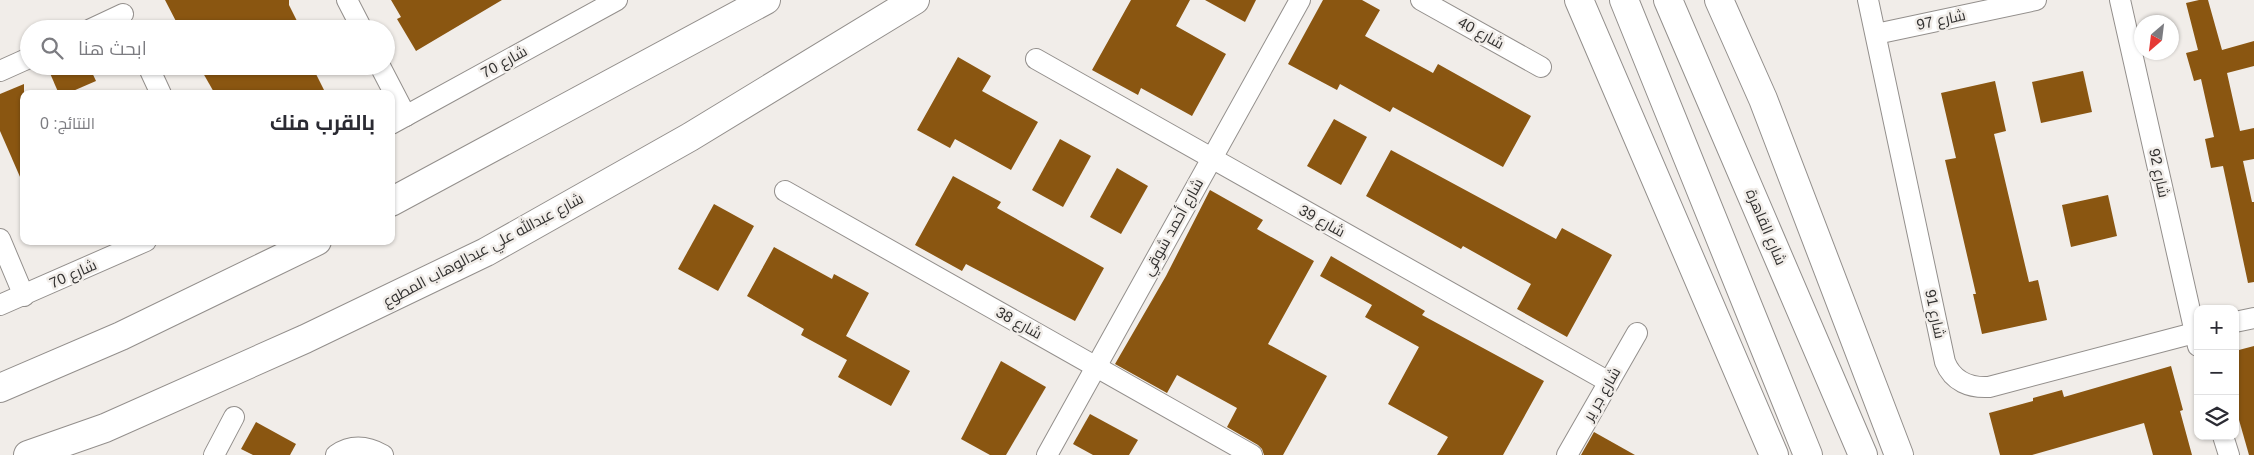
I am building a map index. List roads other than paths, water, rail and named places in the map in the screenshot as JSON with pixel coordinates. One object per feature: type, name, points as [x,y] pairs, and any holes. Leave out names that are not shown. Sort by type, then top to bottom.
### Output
[{"type":"main road","points":[[395,200],[766,0]]},
{"type":"main road","name":"شارع عبدالله علي عبدالوهاب المطوع","points":[[28,455],[105,428],[330,328],[486,252],[690,137],[915,0]]},
{"type":"main road","points":[[1579,0],[1774,455]]},
{"type":"main road","points":[[1624,0],[1808,455]]},
{"type":"main road","name":"شارع القاهرة","points":[[1668,0],[1863,455]]},
{"type":"main road","points":[[1719,0],[1766,108],[1899,455]]},
{"type":"main road","points":[[0,388],[122,336],[309,245]]},
{"type":"main road","points":[[62,455],[105,428]]},
{"type":"street","points":[[347,0],[357,20]]},
{"type":"street","name":"شارع أحمد شوقي","points":[[1047,455],[1300,0]]},
{"type":"street","name":"شارع 40","points":[[1421,0],[1541,67]]},
{"type":"street","name":"شارع 91","points":[[1868,0],[1945,362],[1952,376],[1970,386],[1989,386],[2194,337]]},
{"type":"street","name":"شارع 97","points":[[1876,34],[2036,0]]},
{"type":"street","name":"شارع 92","points":[[2120,0],[2194,328]]},
{"type":"street","name":"شارع 70","points":[[398,120],[604,3]]},
{"type":"street","points":[[110,20],[123,14]]},
{"type":"street","name":"شارع 39","points":[[1036,59],[1609,382]]},
{"type":"street","points":[[0,71],[20,62]]},
{"type":"street","points":[[152,75],[159,90]]},
{"type":"street","points":[[383,75],[388,90]]},
{"type":"street","name":"شارع 38","points":[[785,191],[1252,455]]},
{"type":"street","points":[[0,239],[24,296]]},
{"type":"street","name":"شارع 70","points":[[0,305],[137,245]]},
{"type":"street","points":[[2239,321],[2254,318]]},
{"type":"street","name":"شارع جر ير","points":[[1567,455],[1637,332]]},
{"type":"street","points":[[214,455],[234,417]]},
{"type":"street","points":[[2224,440],[2229,455]]},
{"type":"street","points":[[336,455],[357,446],[365,447],[383,455]]}]
